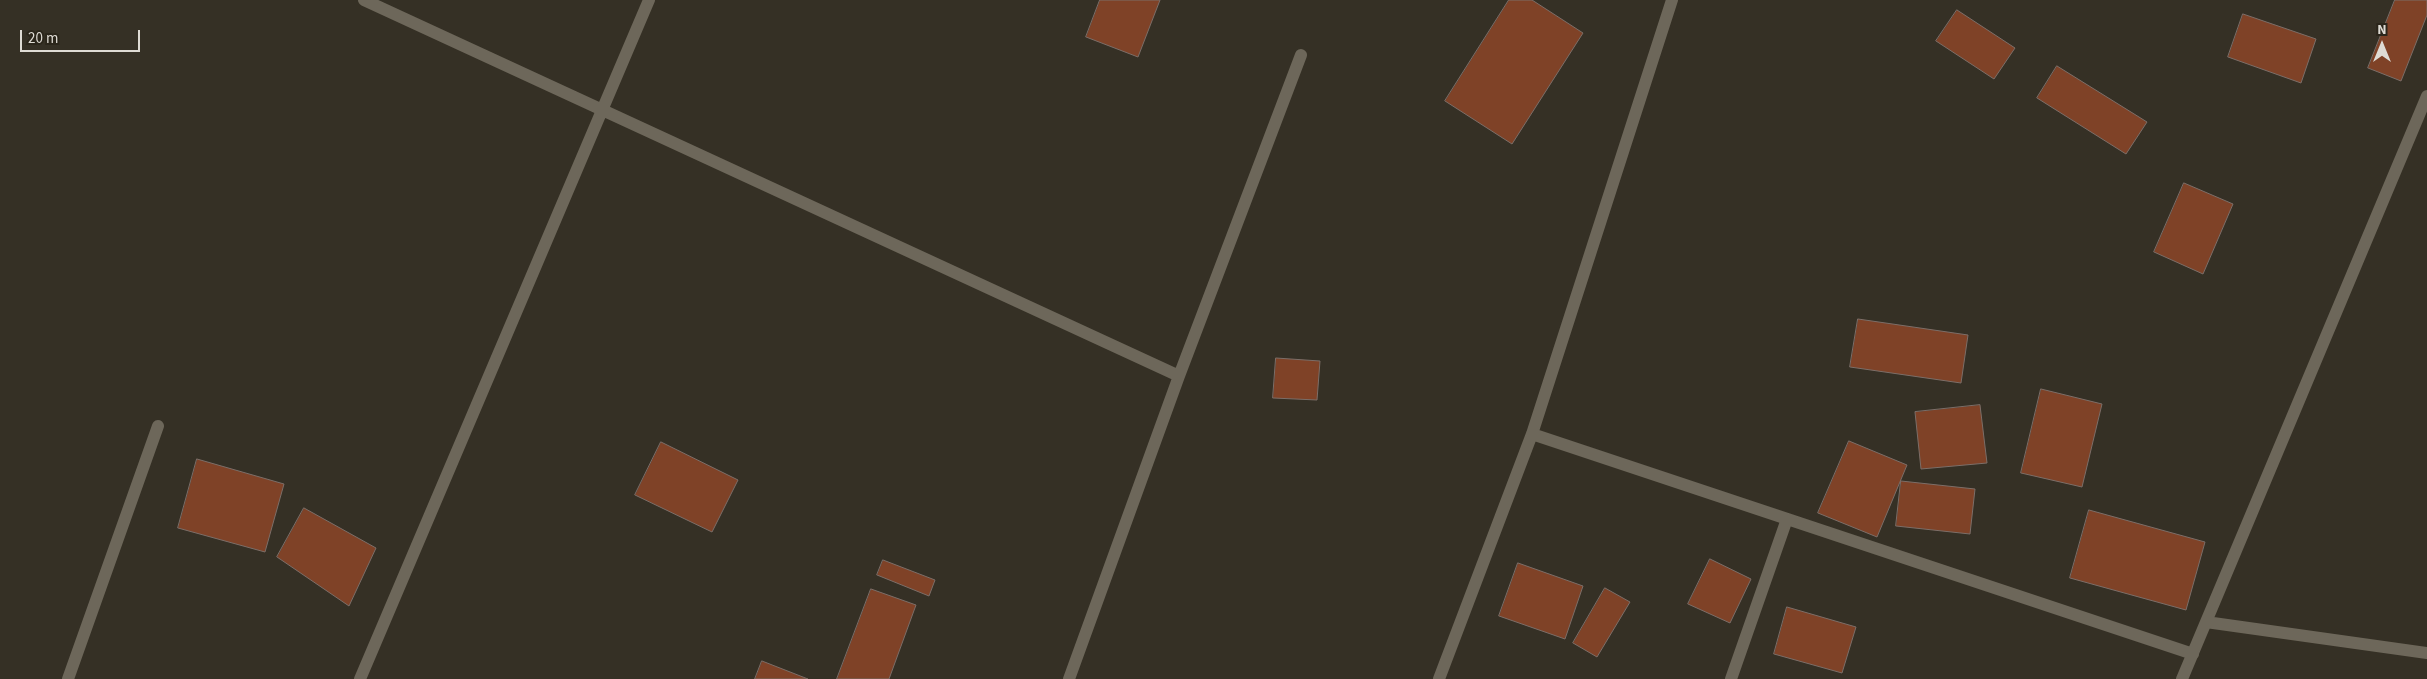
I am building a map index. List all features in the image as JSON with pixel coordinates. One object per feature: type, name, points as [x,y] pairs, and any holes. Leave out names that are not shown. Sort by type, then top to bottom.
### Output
[{"type":"street","points":[[364,0],[1179,376]]},
{"type":"street","points":[[360,679],[649,0]]},
{"type":"street","points":[[1438,679],[1532,434],[1672,0]]},
{"type":"street","points":[[1069,679],[1179,376],[1301,55]]},
{"type":"street","points":[[2182,679],[2427,96]]},
{"type":"street","points":[[68,679],[158,426]]},
{"type":"street","points":[[1532,434],[2193,654]]},
{"type":"street","points":[[1731,679],[1787,519]]},
{"type":"street","points":[[2206,622],[2427,653]]},
{"type":"building","points":[[1100,0],[1160,0],[1138,57],[1086,37]]},
{"type":"building","points":[[1509,0],[1532,0],[1583,33],[1512,144],[1445,101]]},
{"type":"building","points":[[2395,0],[2427,0],[2427,15],[2401,81],[2368,68]]},
{"type":"building","points":[[1957,10],[2015,48],[1994,79],[1936,41]]},
{"type":"building","points":[[2243,14],[2316,39],[2301,83],[2228,57]]},
{"type":"building","points":[[2057,66],[2147,122],[2126,154],[2037,98]]},
{"type":"building","points":[[2184,183],[2233,204],[2203,274],[2154,252]]},
{"type":"building","points":[[1858,319],[1968,335],[1961,383],[1850,367]]},
{"type":"building","points":[[1276,358],[1320,361],[1317,400],[1273,398]]},
{"type":"building","points":[[2041,389],[2102,404],[2082,487],[2021,473]]},
{"type":"building","points":[[1980,405],[1987,463],[1921,469],[1915,412]]},
{"type":"building","points":[[1849,441],[1907,465],[1877,537],[1818,513]]},
{"type":"building","points":[[661,442],[738,480],[712,532],[635,495]]},
{"type":"building","points":[[197,459],[284,484],[265,552],[178,528]]},
{"type":"building","points":[[1901,481],[1975,489],[1970,534],[1896,526]]},
{"type":"building","points":[[304,508],[376,548],[349,606],[277,557]]},
{"type":"building","points":[[2089,510],[2205,542],[2186,610],[2070,578]]},
{"type":"building","points":[[1710,559],[1751,579],[1730,623],[1688,604]]},
{"type":"building","points":[[883,560],[935,580],[929,596],[877,575]]},
{"type":"building","points":[[1518,563],[1583,586],[1565,639],[1499,616]]},
{"type":"building","points":[[1605,588],[1630,602],[1597,657],[1573,643]]},
{"type":"building","points":[[871,589],[916,605],[889,679],[837,679]]},
{"type":"building","points":[[1787,607],[1856,627],[1842,673],[1774,654]]},
{"type":"building","points":[[762,661],[808,679],[755,679]]}]
